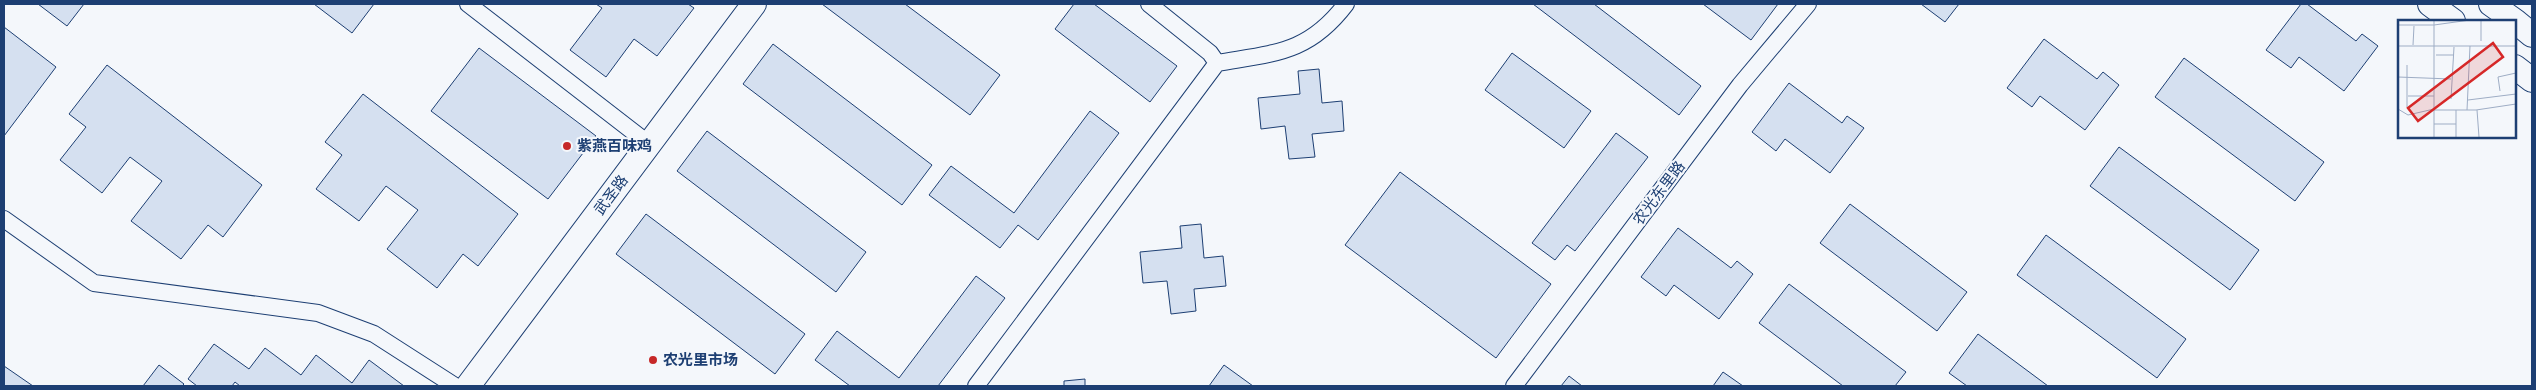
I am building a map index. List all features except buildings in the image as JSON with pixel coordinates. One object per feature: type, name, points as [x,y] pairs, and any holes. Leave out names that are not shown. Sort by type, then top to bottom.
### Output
[{"type":"street","points":[[468,4],[649,144]]},
{"type":"street","name":"武圣路","points":[[468,386],[754,4]]},
{"type":"street","points":[[1149,4],[1210,53],[1217,63]]},
{"type":"street","points":[[976,386],[1217,63],[1289,50],[1315,36],[1346,4]]},
{"type":"street","name":"农光东里路","points":[[1514,386],[1740,85],[1808,4]]},
{"type":"street","points":[[2430,4],[2452,20]]},
{"type":"street","points":[[2491,4],[2514,20]]},
{"type":"street","points":[[2516,22],[2532,34]]},
{"type":"street","points":[[2516,68],[2532,80]]},
{"type":"street","points":[[4,219],[94,283],[318,313],[374,334],[455,386]]},
{"type":"place","name":"紫燕百味鸡","points":[[567,146]]},
{"type":"place","name":"农光里市场","points":[[653,360]]}]
